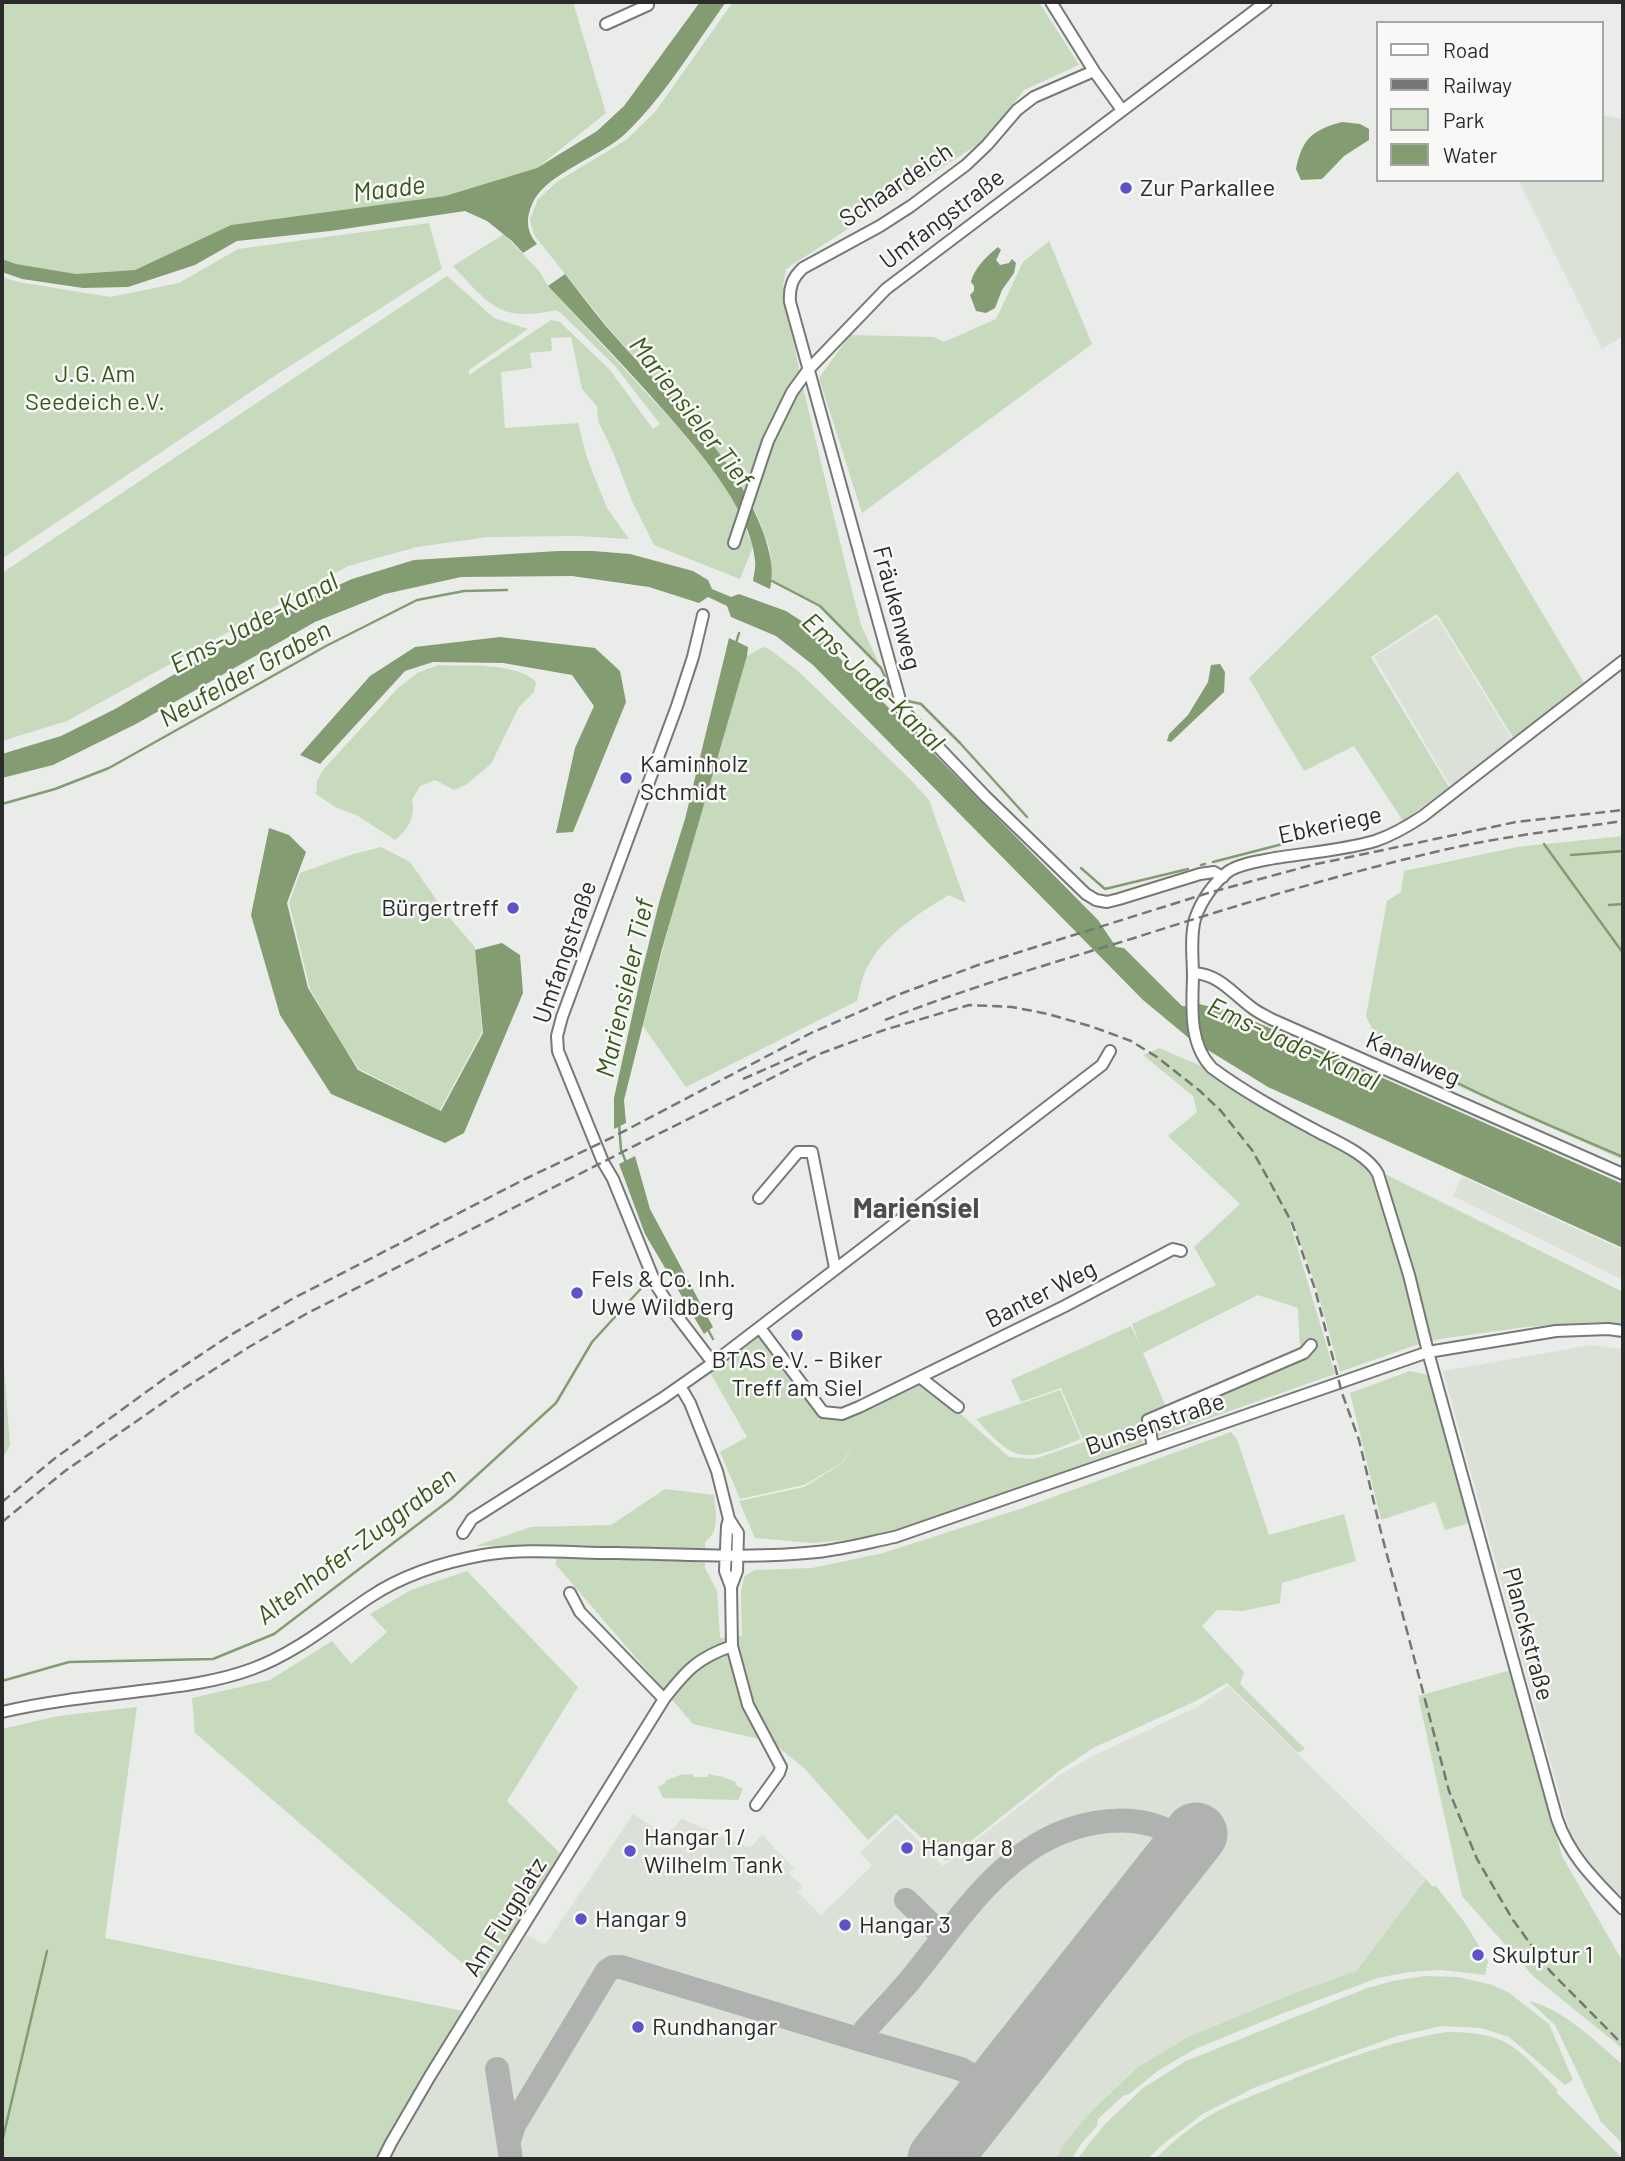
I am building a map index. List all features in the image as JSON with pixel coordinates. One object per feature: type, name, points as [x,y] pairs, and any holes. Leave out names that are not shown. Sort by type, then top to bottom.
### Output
[{"type":"street","points":[[606,24],[648,5],[647,2]]},
{"type":"street","points":[[1051,2],[1122,110]]},
{"type":"street","name":"Umfangstraße","points":[[733,544],[768,441],[792,392],[808,370],[886,289],[1266,2]]},
{"type":"street","name":"Schaardeich","points":[[808,370],[790,302],[789,290],[796,275],[803,268],[911,206],[966,164],[987,145],[1017,110],[1034,97],[1094,71]]},
{"type":"street","name":"Fräukenweg","points":[[808,370],[896,684],[900,707],[985,796],[1074,883],[1096,900],[1119,900],[1200,874],[1214,872],[1223,877]]},
{"type":"street","name":"Umfangstraße","points":[[703,615],[677,706],[562,1017],[556,1044],[656,1285],[713,1363]]},
{"type":"street","name":"Ebkeriege","points":[[1428,1352],[1409,1275],[1374,1166],[1364,1157],[1219,1073],[1207,1063],[1202,1054],[1195,1038],[1195,919],[1208,893],[1230,871],[1242,865],[1373,841],[1406,828],[1623,661]]},
{"type":"street","name":"Kanalweg","points":[[1193,973],[1206,974],[1223,983],[1252,1008],[1271,1019],[1623,1174]]},
{"type":"street","points":[[463,1533],[472,1520],[680,1386],[760,1328],[1102,1065],[1110,1051]]},
{"type":"street","points":[[759,1198],[798,1152],[814,1148],[835,1268]]},
{"type":"street","name":"Banter Weg","points":[[760,1328],[822,1412],[842,1414],[921,1378],[1173,1249],[1181,1251]]},
{"type":"street","name":"Bunsenstraße","points":[[2,1712],[81,1698],[186,1686],[251,1670],[302,1644],[389,1586],[454,1561],[515,1552],[818,1552],[895,1537],[1428,1352],[1556,1331],[1623,1331]]},
{"type":"street","points":[[1153,1447],[1148,1420],[1304,1353],[1311,1345]]},
{"type":"street","name":"Planckstraße","points":[[1428,1352],[1562,1834],[1588,1873],[1623,1909]]},
{"type":"street","points":[[921,1378],[958,1407]]},
{"type":"street","points":[[680,1386],[690,1403],[718,1471],[729,1519],[738,1534],[736,1577],[731,1587]]},
{"type":"street","points":[[729,1519],[725,1571],[731,1587],[732,1646],[748,1705],[781,1766],[756,1805]]},
{"type":"street","points":[[570,1593],[580,1612],[664,1699]]},
{"type":"street","name":"Am Flugplatz","points":[[383,2159],[430,2076],[664,1699],[686,1672],[706,1656],[732,1646]]},
{"type":"shaded area","points":[[1604,115],[1623,119],[1623,336],[1602,349],[1519,182],[1604,182]]},
{"type":"shaded area","points":[[1437,617],[1512,739],[1451,787],[1374,657]]},
{"type":"shaded area","points":[[1462,1177],[1623,1250],[1623,1280],[1453,1196]]},
{"type":"shaded area","points":[[1591,1345],[1623,1349],[1623,1899],[1574,1847],[1443,1371]]},
{"type":"shaded area","points":[[1228,1686],[1426,1879],[1356,1971],[1188,2037],[1138,2067],[1064,2144],[1056,2159],[389,2159],[398,2137],[527,1935],[545,1945],[633,1814],[666,1835],[682,1819],[751,1847],[762,1835],[794,1868],[789,1873],[803,1887],[797,1893],[821,1915],[872,1866],[860,1853],[896,1818],[943,1866],[1061,1774],[1199,1706]]},
{"type":"green space","points":[[2,2],[573,2],[606,113],[537,168],[445,196],[231,225],[135,270],[76,274],[16,264],[2,259]]},
{"type":"green space","points":[[733,2],[1039,2],[1079,65],[1024,90],[986,139],[786,269],[783,286],[801,379],[861,625],[881,668],[820,606],[772,581],[770,550],[757,515],[736,475],[565,274],[534,235],[530,219],[538,199],[558,181],[626,140],[655,112]]},
{"type":"green space","name":"J.G. Am Seedeich e.V.","points":[[429,223],[442,269],[279,373],[2,559],[2,277],[110,297],[179,283],[238,249]]},
{"type":"green space","points":[[504,234],[540,272],[548,286],[677,426],[714,471],[737,506],[753,547],[740,579],[654,545],[598,421],[597,406],[582,389],[571,337],[551,338],[552,351],[530,353],[532,368],[501,372],[505,428],[578,423],[587,458],[607,508],[629,539],[577,536],[488,537],[417,547],[348,566],[67,721],[2,741],[2,573],[447,276],[494,318],[528,329],[469,370],[469,375],[551,320],[560,322],[610,370],[653,429],[660,424],[615,366],[563,315],[556,310],[521,314],[508,312],[486,300],[453,266]]},
{"type":"green space","points":[[1049,241],[1092,344],[862,513],[819,378],[850,335],[934,337],[944,342],[996,319],[1023,262]]},
{"type":"green space","points":[[1458,471],[1584,683],[1514,739],[1437,614],[1371,657],[1449,787],[1403,821],[1354,746],[1304,771],[1249,678]]},
{"type":"green space","points":[[763,647],[798,671],[929,800],[966,903],[949,895],[894,933],[867,968],[857,1001],[686,1087],[643,1026],[680,883],[747,656]]},
{"type":"green space","points":[[438,665],[490,666],[516,671],[536,682],[534,692],[519,707],[491,764],[467,784],[454,790],[435,780],[420,786],[412,800],[410,822],[395,840],[358,816],[335,807],[316,794],[317,781],[323,770],[398,688],[417,673]]},
{"type":"green space","points":[[1623,836],[1623,1160],[1422,1070],[1377,1039],[1366,1016],[1387,901],[1401,892],[1404,871],[1517,847]]},
{"type":"green space","points":[[381,847],[410,862],[448,916],[475,947],[482,1032],[440,1110],[359,1069],[310,989],[289,903],[300,873]]},
{"type":"green space","points":[[1159,1048],[1206,1068],[1385,1174],[1623,1292],[1623,1324],[1594,1322],[1526,1327],[1440,1339],[1340,1372],[1315,1283],[1292,1221],[1290,1223],[1335,1374],[1159,1436],[1154,1431],[1154,1423],[1163,1410],[1143,1418],[1142,1443],[886,1536],[812,1543],[755,1538],[739,1501],[804,1487],[843,1463],[853,1445],[842,1463],[804,1485],[740,1499],[720,1452],[747,1437],[708,1369],[724,1358],[739,1379],[725,1358],[761,1332],[821,1413],[816,1424],[822,1414],[861,1409],[922,1383],[1009,1457],[1034,1459],[1084,1442],[1061,1388],[1021,1402],[1011,1380],[1131,1326],[1141,1347],[1132,1324],[1216,1285],[1194,1247],[1240,1204],[1168,1136],[1197,1112],[1193,1096],[1143,1055]],"holes":[[[1258,1295],[1298,1308],[1300,1351],[1166,1407],[1143,1353]]]},
{"type":"green space","points":[[2,1339],[10,1445],[2,1460]]},
{"type":"green space","points":[[1410,1371],[1428,1375],[1470,1523],[1445,1530],[1435,1502],[1381,1520],[1350,1393]]},
{"type":"green space","points":[[1060,1390],[1081,1439],[1056,1449],[1029,1455],[1013,1452],[998,1442],[976,1419]]},
{"type":"green space","points":[[1231,1432],[1237,1439],[1269,1535],[1344,1514],[1356,1561],[1282,1583],[1280,1603],[1243,1611],[1217,1610],[1202,1626],[1244,1672],[1240,1684],[1305,1749],[1298,1753],[1227,1683],[1196,1701],[1093,1748],[1059,1771],[946,1861],[896,1814],[868,1840],[805,1769],[772,1742],[693,1724],[556,1565],[556,1545],[475,1546],[531,1527],[611,1525],[665,1489],[714,1495],[716,1521],[713,1532],[705,1542],[705,1568],[717,1591],[720,1638],[742,1636],[741,1592],[744,1577],[754,1570],[812,1568],[883,1553],[1023,1508]]},
{"type":"green space","points":[[467,1571],[578,1687],[507,1801],[563,1856],[484,1982],[195,1733],[192,1698],[270,1680],[332,1641],[351,1664],[387,1632],[370,1614],[411,1590]]},
{"type":"green space","points":[[1511,1670],[1562,1856],[1623,1962],[1623,2049],[1533,1976],[1462,1896],[1418,1696]]},
{"type":"green space","points":[[137,1707],[105,1938],[463,2011],[386,2139],[378,2159],[2,2159],[2,1729],[58,1716]]},
{"type":"green space","points":[[693,1774],[694,1777],[708,1777],[708,1774],[723,1777],[736,1782],[735,1785],[743,1789],[738,1800],[663,1798],[658,1787],[666,1783],[665,1781],[680,1775]]},
{"type":"green space","points":[[1426,1879],[1432,1886],[1436,1886],[1465,1923],[1488,1961],[1485,1975],[1441,1970],[1378,1978],[1195,2049],[1123,2096],[1098,2119],[1097,2126],[1072,2159],[1056,2159],[1064,2144],[1089,2114],[1138,2067],[1188,2037],[1356,1971]]},
{"type":"green space","points":[[1424,1976],[1458,1977],[1492,1985],[1508,1992],[1549,2024],[1573,2080],[1565,2085],[1509,2037],[1481,2028],[1442,2026],[1397,2036],[1256,2087],[1204,2113],[1148,2159],[1077,2159],[1105,2124],[1143,2088],[1186,2061],[1367,1988]]},
{"type":"green space","points":[[1529,2001],[1567,2019],[1623,2065],[1623,2144],[1601,2122],[1555,2025]]},
{"type":"green space","points":[[1447,2032],[1485,2035],[1510,2045],[1532,2063],[1558,2090],[1556,2092],[1623,2159],[1155,2159],[1194,2126],[1234,2103],[1361,2054]]},
{"type":"water","points":[[700,2],[726,2],[640,119],[615,142],[563,173],[541,190],[528,217],[530,233],[537,244],[523,253],[487,221],[465,211],[330,231],[237,241],[195,265],[128,287],[83,288],[22,279],[2,272],[2,259],[16,264],[76,274],[135,270],[231,225],[445,196],[537,168],[597,131],[624,106]]},
{"type":"water","points":[[1342,122],[1360,124],[1369,129],[1369,140],[1344,156],[1322,179],[1301,180],[1296,169],[1305,143],[1323,128]]},
{"type":"water","points":[[998,247],[1001,250],[996,260],[1000,265],[1009,263],[1012,259],[1016,263],[1014,273],[1002,290],[995,308],[986,313],[976,311],[970,295],[974,291],[971,282],[975,272]]},
{"type":"water","points":[[565,274],[612,333],[700,429],[736,477],[751,504],[767,545],[772,567],[770,589],[753,581],[755,562],[751,539],[742,516],[698,450],[548,286]]},
{"type":"water","name":"Ems-Jade-Kanal","points":[[558,551],[630,554],[693,571],[708,580],[712,589],[731,597],[739,594],[786,611],[806,624],[1098,920],[1116,947],[1124,948],[1182,1006],[1198,1007],[1199,1004],[1256,1022],[1623,1184],[1623,1248],[1268,1087],[1190,1039],[1143,1000],[813,665],[776,636],[731,617],[727,606],[708,597],[699,603],[649,587],[572,576],[461,577],[385,594],[315,622],[136,724],[53,765],[2,778],[2,754],[61,736],[115,709],[286,609],[352,579],[414,560]]},
{"type":"water","points":[[500,637],[595,648],[620,671],[626,702],[573,832],[556,833],[575,748],[594,706],[572,675],[503,663],[433,662],[405,671],[320,764],[300,755],[370,676],[415,647]]},
{"type":"water","points":[[729,638],[748,647],[747,656],[662,949],[624,1100],[626,1123],[614,1129],[614,1098],[642,971],[660,899],[685,819]]},
{"type":"water","points":[[1220,664],[1225,672],[1224,692],[1171,742],[1167,741],[1169,734],[1188,715],[1208,682],[1211,665]]},
{"type":"water","points":[[269,828],[289,835],[306,852],[287,903],[308,988],[358,1070],[441,1111],[483,1033],[475,950],[502,943],[520,955],[523,993],[464,1133],[445,1143],[331,1094],[280,1015],[251,915]]},
{"type":"water","points":[[635,1156],[650,1209],[713,1327],[704,1334],[645,1234],[619,1164]]},
{"type":"waterway","name":"Ems-Jade-Kanal","points":[[772,581],[820,606],[881,668],[890,688]]},
{"type":"waterway","name":"Neufelder Graben","points":[[2,804],[55,789],[109,768],[326,646],[417,600],[464,591],[507,590]]},
{"type":"waterway","name":"Mariensieler Tief","points":[[736,643],[739,633]]},
{"type":"waterway","name":"Ems-Jade-Kanal","points":[[908,701],[921,704],[1027,817]]},
{"type":"waterway","points":[[1213,862],[1302,839]]},
{"type":"waterway","points":[[1544,844],[1623,953]]},
{"type":"waterway","points":[[1571,855],[1623,851]]},
{"type":"waterway","points":[[1201,865],[1205,864]]},
{"type":"waterway","points":[[1081,868],[1105,889],[1188,869]]},
{"type":"waterway","points":[[1609,905],[1623,904]]},
{"type":"waterway","points":[[1623,987],[1623,992]]},
{"type":"waterway","points":[[1409,1057],[1488,1098],[1623,1157]]},
{"type":"waterway","name":"Mariensieler Tief","points":[[619,1124],[621,1150],[626,1162]]},
{"type":"waterway","name":"Altenhofer-Zuggraben","points":[[2,1681],[69,1662],[213,1659],[274,1634],[451,1499],[556,1403],[592,1342],[646,1283]]},
{"type":"waterway","name":"Mariensieler Tief","points":[[707,1328],[713,1339]]},
{"type":"waterway","points":[[2,2142],[47,1951]]},
{"type":"taxiway","points":[[981,2105],[983,2088],[967,2072],[861,2040],[865,2030],[991,1881],[1037,1844],[1064,1831],[1094,1823],[1137,1821],[1162,1828],[1171,1835],[1175,1843],[1171,1864]]},
{"type":"taxiway","points":[[906,1900],[944,1937]]},
{"type":"taxiway","points":[[509,2141],[514,2125],[607,1971],[613,1967],[621,1967],[861,2040]]},
{"type":"taxiway","points":[[497,2069],[511,2159]]},
{"type":"runway","points":[[939,2159],[1196,1834]]},
{"type":"railway","points":[[2,1502],[54,1459],[164,1379],[292,1299],[525,1179],[611,1138],[811,1033],[900,994],[978,965],[1208,893],[1312,865],[1516,822],[1623,810]]},
{"type":"railway","points":[[885,1020],[1038,967],[1359,871],[1482,842],[1623,821]]},
{"type":"railway","points":[[2,1522],[65,1471],[177,1393],[306,1314],[822,1053],[884,1030],[969,1005],[1012,1007],[1093,1027],[1131,1041],[1157,1057],[1221,1111],[1252,1150],[1292,1223],[1315,1289],[1342,1393],[1359,1440],[1449,1791],[1477,1859],[1513,1920],[1550,1971],[1623,2045]]},
{"type":"railway","points":[[743,1079],[807,1051]]},
{"type":"place","name":"Zur Parkallee","points":[[1126,188]]},
{"type":"place","name":"Kaminholz Schmidt","points":[[626,778]]},
{"type":"place","name":"Bürgertreff","points":[[513,908]]},
{"type":"place","name":"Fels & Co. Inh. Uwe Wildberg","points":[[577,1293]]},
{"type":"place","name":"BTAS e.V. - Biker Treff am Siel","points":[[797,1335]]},
{"type":"place","name":"Hangar 8","points":[[907,1848]]},
{"type":"place","name":"Hangar 1 / Wilhelm Tank","points":[[630,1851]]},
{"type":"place","name":"Hangar 9","points":[[581,1919]]},
{"type":"place","name":"Hangar 3","points":[[845,1925]]},
{"type":"place","name":"Skulptur 1","points":[[1478,1955]]},
{"type":"place","name":"Rundhangar","points":[[638,2027]]},
{"type":"district","name":"Mariensiel","points":[[916,1209]]},
{"type":"water label","name":"Maade","points":[[389,189]]}]
